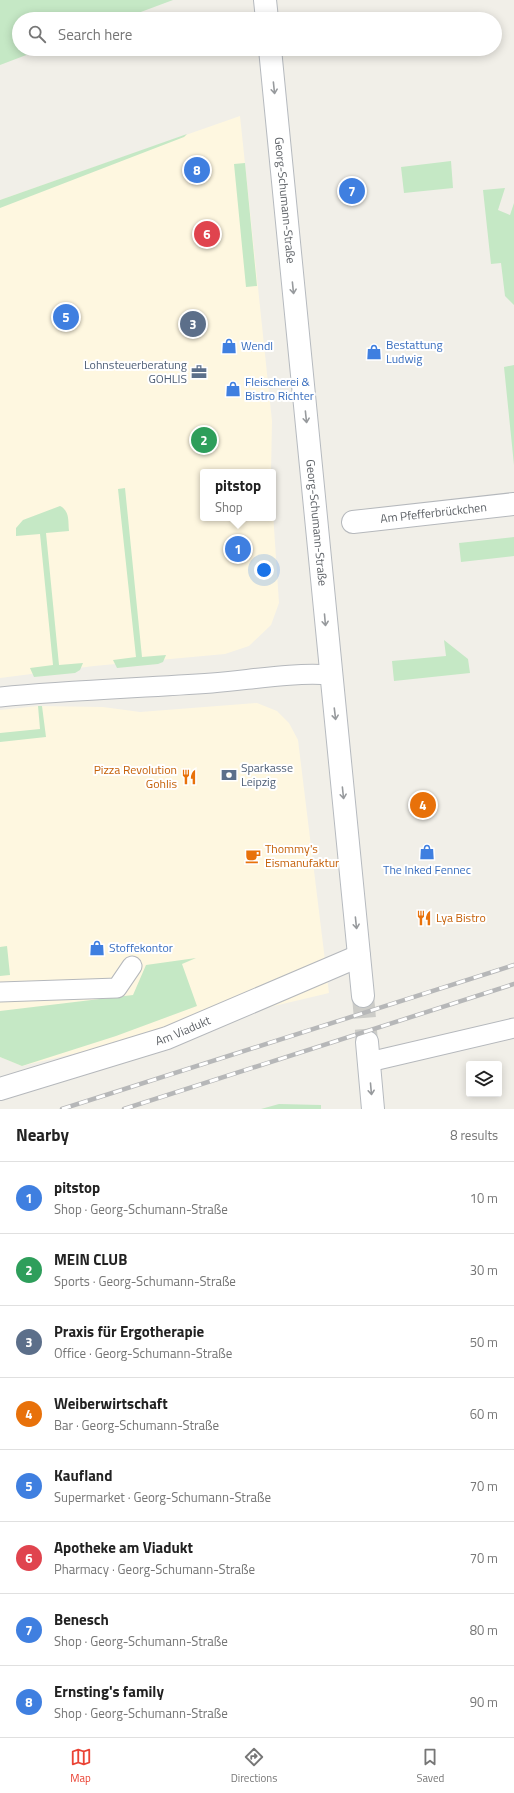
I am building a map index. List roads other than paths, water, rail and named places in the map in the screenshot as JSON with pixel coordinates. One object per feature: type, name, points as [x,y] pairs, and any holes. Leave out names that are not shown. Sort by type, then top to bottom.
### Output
[{"type":"main road","points":[[265,0],[266,12]]},
{"type":"main road","name":"Georg-Schumann-Straße","points":[[271,56],[330,675],[363,996]]},
{"type":"main road","name":"Am Pfefferbrückchen","points":[[353,522],[514,504]]},
{"type":"main road","name":"Am Viadukt","points":[[0,1089],[168,1038],[359,956]]},
{"type":"main road","points":[[368,1052],[373,1109]]},
{"type":"lane","points":[[0,697],[38,693],[255,680],[306,675],[330,675]]},
{"type":"lane","points":[[0,992],[117,988],[132,966]]},
{"type":"lane","points":[[368,1052],[514,1028]]},
{"type":"tunnel","points":[[363,996],[367,1042]]},
{"type":"railway","points":[[62,1109],[514,965]]},
{"type":"railway","points":[[124,1109],[514,984]]},
{"type":"place","name":"Ernsting's family","points":[[197,170]]},
{"type":"place","name":"Benesch","points":[[352,191]]},
{"type":"place","name":"Apotheke am Viadukt","points":[[207,234]]},
{"type":"place","name":"Kaufland","points":[[66,317]]},
{"type":"place","name":"Praxis für Ergotherapie","points":[[193,324]]},
{"type":"place","name":"Wendl","points":[[229,346]]},
{"type":"place","name":"Bestattung Ludwig","points":[[374,352]]},
{"type":"place","name":"Lohnsteuerberatung GOHLIS","points":[[199,372]]},
{"type":"place","name":"Fleischerei & Bistro Richter","points":[[233,389]]},
{"type":"place","name":"MEIN CLUB","points":[[204,440]]},
{"type":"place","name":"pitstop","points":[[238,549]]},
{"type":"place","name":"Sparkasse Leipzig","points":[[229,775]]},
{"type":"place","name":"Pizza Revolution Gohlis","points":[[189,777]]},
{"type":"place","name":"Weiberwirtschaft","points":[[423,805]]},
{"type":"place","name":"The Inked Fennec","points":[[427,852]]},
{"type":"place","name":"Thommy's Eismanufaktur","points":[[253,856]]},
{"type":"place","name":"Lya Bistro","points":[[424,918]]},
{"type":"place","name":"Stoffekontor","points":[[97,948]]}]
